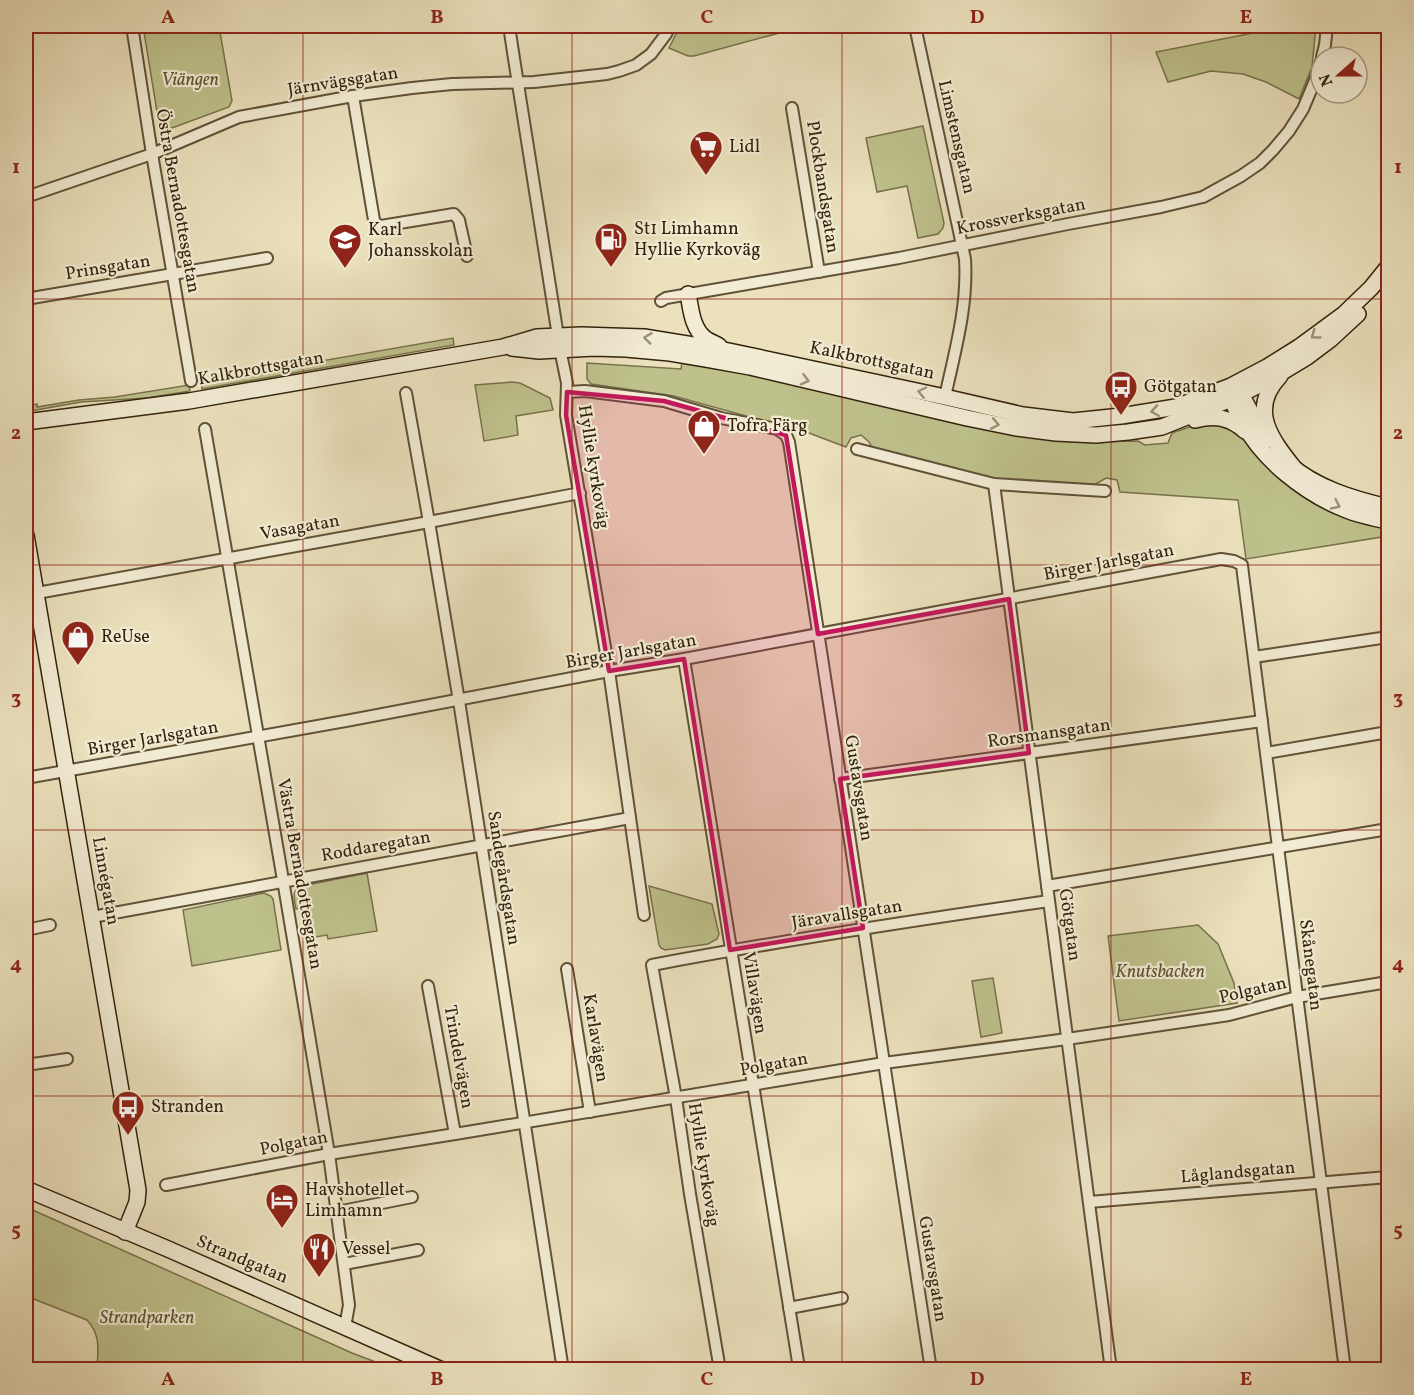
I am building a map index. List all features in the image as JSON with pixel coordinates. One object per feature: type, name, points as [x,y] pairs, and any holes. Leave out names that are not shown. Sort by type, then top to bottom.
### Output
[{"type":"main road","points":[[1234,393],[1267,367],[1344,314],[1389,267]]},
{"type":"main road","name":"Kalkbrottsgatan","points":[[559,342],[706,358],[750,366],[1016,428],[1096,435],[1162,427],[1234,393],[1269,380],[1331,339],[1362,310],[1389,279]]},
{"type":"main road","points":[[688,294],[694,323],[699,333],[724,350]]},
{"type":"main road","name":"Kalkbrottsgatan","points":[[26,422],[189,401],[503,347],[539,351],[559,342],[644,337],[724,350],[1023,415],[1073,421],[1176,407],[1234,393]]},
{"type":"main road","points":[[1289,368],[1270,389],[1264,412],[1272,437],[1294,468]]},
{"type":"main road","points":[[1234,393],[1246,427],[1257,444]]},
{"type":"main road","points":[[1234,393],[1264,438],[1294,468],[1325,486],[1356,499],[1389,507]]},
{"type":"main road","points":[[1162,427],[1213,416],[1233,422],[1289,476],[1333,504],[1356,513],[1389,521]]},
{"type":"main road","name":"Linnégatan","points":[[26,535],[31,594],[66,770],[138,1190],[137,1202],[125,1232]]},
{"type":"main road","name":"Strandgatan","points":[[26,1189],[442,1370]]},
{"type":"street","name":"Östra Bernadottesgatan","points":[[132,26],[191,381]]},
{"type":"street","name":"Hyllie kyrkoväg","points":[[509,26],[567,383],[566,414],[609,671],[644,915]]},
{"type":"street","name":"Limstensgatan","points":[[915,26],[963,245],[967,280],[945,397]]},
{"type":"street","points":[[1325,45],[1327,26]]},
{"type":"street","name":"Järnvägsgatan","points":[[26,197],[152,154],[239,117],[353,96],[412,88],[452,84],[518,83],[619,71],[644,60],[668,30]]},
{"type":"street","name":"Krossverksgatan","points":[[661,301],[666,298],[963,245],[1203,197],[1225,186],[1260,163],[1289,131],[1309,95]]},
{"type":"street","points":[[353,96],[376,225],[454,214],[459,220],[466,256]]},
{"type":"street","name":"Plockbandsgatan","points":[[792,108],[819,272]]},
{"type":"street","name":"Prinsgatan","points":[[26,299],[267,258]]},
{"type":"street","name":"Gustavsgatan","points":[[567,392],[585,390],[664,401],[721,418],[777,429],[786,435],[789,442],[931,1370]]},
{"type":"street","name":"Sandegårdsgatan","points":[[406,393],[459,701],[563,1370]]},
{"type":"street","name":"Västra Bernadottesgatan","points":[[205,429],[284,880],[329,1154],[350,1305],[345,1327]]},
{"type":"street","points":[[856,449],[994,484],[1105,491]]},
{"type":"street","name":"Götgatan","points":[[994,484],[1111,1370]]},
{"type":"street","name":"Vasagatan","points":[[31,594],[580,493]]},
{"type":"street","name":"Birger Jarlsgatan","points":[[26,778],[459,701],[609,671],[1221,559],[1242,565]]},
{"type":"street","name":"Skånegatan","points":[[1242,565],[1345,1370]]},
{"type":"street","points":[[1254,657],[1389,637]]},
{"type":"street","name":"Villavägen","points":[[684,659],[799,1368]]},
{"type":"street","name":"Rorsmansgatan","points":[[840,779],[1262,721]]},
{"type":"street","points":[[1266,753],[1389,732]]},
{"type":"street","name":"Roddaregatan","points":[[92,917],[630,818]]},
{"type":"street","points":[[1047,886],[1389,829]]},
{"type":"street","name":"Järavallsgatan","points":[[652,965],[863,928],[1049,901]]},
{"type":"street","points":[[26,930],[50,925]]},
{"type":"street","name":"Hyllie kyrkoväg","points":[[652,965],[720,1370]]},
{"type":"street","name":"Karlavägen","points":[[567,969],[590,1112]]},
{"type":"street","name":"Polgatan","points":[[166,1185],[329,1154],[884,1063],[1229,1015],[1297,997],[1389,982]]},
{"type":"street","name":"Trindelvägen","points":[[428,986],[455,1134]]},
{"type":"street","points":[[26,1065],[67,1059]]},
{"type":"street","name":"Låglandsgatan","points":[[1089,1202],[1389,1177]]},
{"type":"street","points":[[337,1212],[412,1197]]},
{"type":"street","points":[[344,1264],[418,1250]]},
{"type":"street","points":[[789,1308],[842,1298]]},
{"type":"highlighted area","points":[[567,392],[664,401],[786,435],[818,634],[1009,599],[1029,753],[840,779],[863,928],[730,950],[684,659],[609,671],[566,415]]},
{"type":"green space","name":"Viängen","points":[[143,26],[219,26],[232,101],[229,107],[161,132]]},
{"type":"green space","points":[[706,26],[805,26],[694,56],[688,56],[669,48],[679,28],[689,33]]},
{"type":"green space","points":[[1288,26],[1316,26],[1314,45],[1309,45],[1309,74],[1299,99],[1266,82],[1243,74],[1211,71],[1168,82],[1156,52]]},
{"type":"green space","points":[[923,126],[944,223],[938,234],[918,238],[907,186],[877,192],[866,138]]},
{"type":"green space","points":[[453,338],[454,345],[202,389],[201,382]]},
{"type":"green space","points":[[682,361],[719,366],[1014,435],[1071,442],[1138,441],[1145,445],[1168,443],[1172,433],[1204,422],[1223,423],[1239,432],[1265,465],[1287,483],[1388,525],[1388,536],[1246,559],[1238,500],[1120,492],[1117,480],[1106,478],[1094,485],[986,479],[873,449],[861,435],[851,438],[846,447],[785,424],[771,423],[674,396],[591,384],[587,379],[587,363],[681,369]]},
{"type":"green space","points":[[520,383],[550,398],[553,410],[516,416],[518,435],[484,441],[475,385]]},
{"type":"green space","points":[[189,385],[190,391],[147,398],[81,402],[30,411],[33,405],[37,404],[37,407]]},
{"type":"green space","points":[[367,873],[377,931],[328,939],[327,935],[310,938],[304,908],[296,909],[294,895],[296,890],[302,886]]},
{"type":"green space","points":[[649,886],[712,904],[719,934],[717,939],[708,944],[665,950],[661,948]]},
{"type":"green space","points":[[264,893],[273,899],[281,950],[192,966],[183,910]]},
{"type":"green space","name":"Knutsbacken","points":[[1198,925],[1218,944],[1234,983],[1237,1003],[1119,1021],[1108,936]]},
{"type":"green space","points":[[993,978],[1002,1033],[981,1037],[972,981]]},
{"type":"green space","name":"Strandparken","points":[[26,1207],[352,1353],[394,1369],[97,1369],[97,1337],[87,1320],[26,1296]]},
{"type":"place","name":"Lidl","points":[[706,176]]},
{"type":"place","name":"St1 Limhamn Hyllie Kyrkoväg","points":[[611,268]]},
{"type":"place","name":"Karl Johansskolan","points":[[345,269]]},
{"type":"place","name":"Götgatan","points":[[1121,416]]},
{"type":"place","name":"Tofra Färg","points":[[704,455]]},
{"type":"place","name":"ReUse","points":[[78,666]]},
{"type":"place","name":"Stranden","points":[[128,1136]]},
{"type":"place","name":"Havshotellet Limhamn","points":[[282,1229]]},
{"type":"place","name":"Vessel","points":[[319,1278]]}]
